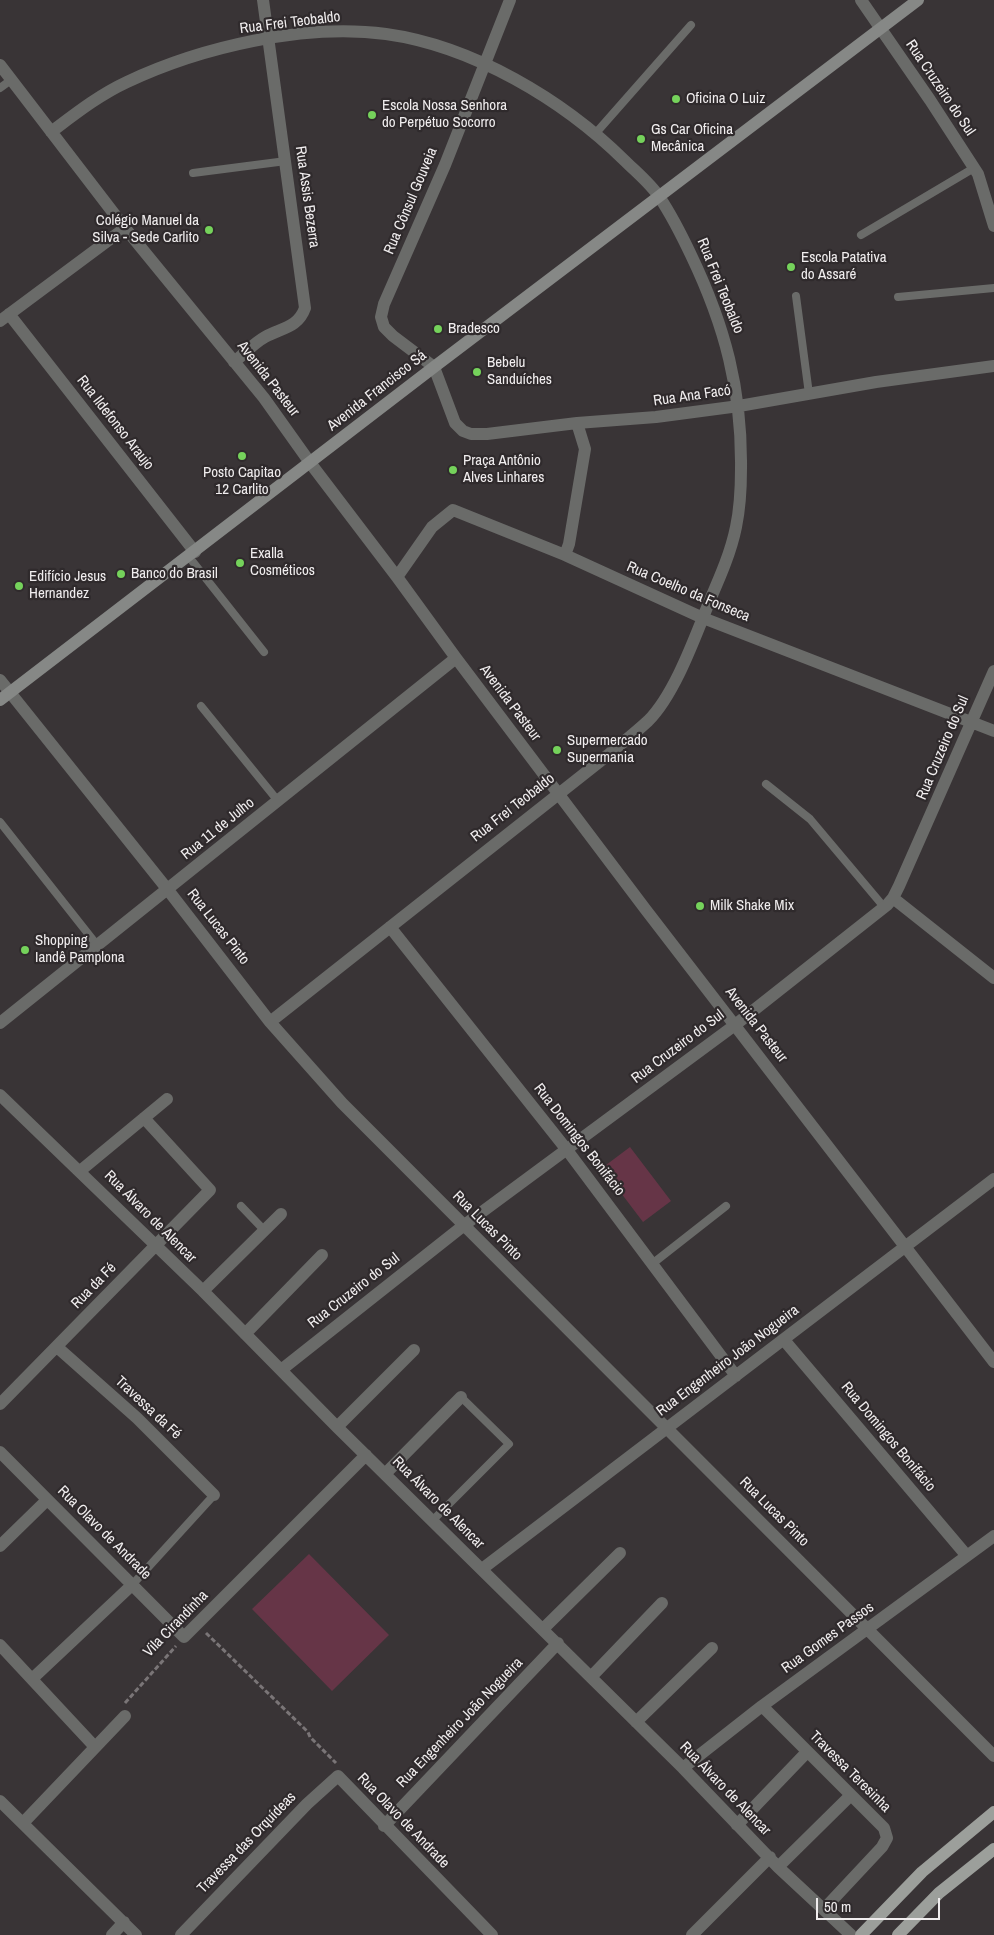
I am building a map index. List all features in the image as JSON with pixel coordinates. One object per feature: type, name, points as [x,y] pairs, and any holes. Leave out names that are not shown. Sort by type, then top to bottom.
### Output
[{"type":"main road","name":"Avenida Francisco Sá","points":[[5,696],[311,464],[434,367],[918,0]]},
{"type":"main road","points":[[861,1935],[922,1872],[994,1812]]},
{"type":"main road","points":[[898,1935],[939,1893],[994,1849]]},
{"type":"street","name":"Rua Assis Bezerra","points":[[234,362],[265,337],[295,324],[304,308],[286,161],[262,0]]},
{"type":"street","name":"Rua Cônsul Gouveia","points":[[434,367],[388,332],[382,323],[381,312],[444,165],[510,0]]},
{"type":"street","name":"Rua Cruzeiro do Sul","points":[[861,0],[974,168],[989,185],[994,226]]},
{"type":"street","name":"Rua Frei Teobaldo","points":[[50,132],[106,93],[162,67],[187,57],[268,39],[318,33],[362,32],[389,34],[444,49],[484,64],[515,79],[545,97],[596,134],[635,171],[659,197],[684,240],[717,316],[729,355],[739,406],[741,471],[736,526],[724,566],[691,649],[671,688],[650,719],[270,1022]]},
{"type":"street","name":"Avenida Pasteur","points":[[0,65],[125,228],[264,398],[311,464],[652,918],[905,1248],[993,1358]]},
{"type":"street","points":[[4,318],[125,228]]},
{"type":"street","name":"Rua Ildefonso Araujo","points":[[4,318],[192,554]]},
{"type":"street","name":"Rua Ana Facó","points":[[434,367],[455,423],[471,434],[487,434],[577,423],[656,417],[739,406],[876,382],[994,366]]},
{"type":"street","points":[[565,555],[586,449],[577,423]]},
{"type":"street","name":"Rua Coelho da Fonseca","points":[[397,577],[432,527],[453,510],[565,555],[703,618],[994,732]]},
{"type":"street","name":"Rua 11 de Julho","points":[[0,1023],[456,658]]},
{"type":"street","name":"Rua Cruzeiro do Sul","points":[[281,1370],[463,1226],[735,1025],[884,907],[893,898],[994,671]]},
{"type":"street","name":"Rua Lucas Pinto","points":[[0,680],[5,696],[168,890],[270,1022],[342,1103],[994,1756]]},
{"type":"street","points":[[893,898],[994,978]]},
{"type":"street","name":"Rua Domingos Bonifácio","points":[[390,927],[567,1150],[736,1376]]},
{"type":"street","name":"Rua Álvaro de Alencar","points":[[0,1095],[203,1291],[385,1474],[558,1643],[774,1862],[851,1935]]},
{"type":"street","points":[[80,1171],[167,1099]]},
{"type":"street","name":"Rua da Fé","points":[[0,1404],[210,1190],[144,1118]]},
{"type":"street","name":"Rua Engenheiro João Nogueira","points":[[482,1569],[994,1179]]},
{"type":"street","points":[[203,1291],[282,1214]]},
{"type":"street","points":[[244,1334],[322,1255]]},
{"type":"street","name":"Rua Domingos Bonifácio","points":[[784,1340],[967,1556]]},
{"type":"street","name":"Travessa da Fé","points":[[57,1347],[137,1418],[214,1495]]},
{"type":"street","points":[[338,1427],[414,1350]]},
{"type":"street","points":[[385,1474],[462,1398]]},
{"type":"street","name":"Rua Olavo de Andrade","points":[[0,1452],[184,1637]]},
{"type":"street","name":"Vila Cirandinha","points":[[184,1637],[366,1455]]},
{"type":"street","points":[[0,1546],[48,1500]]},
{"type":"street","name":"Rua Gomes Passos","points":[[683,1768],[762,1706],[994,1536]]},
{"type":"street","points":[[543,1630],[620,1553]]},
{"type":"street","points":[[32,1680],[132,1585]]},
{"type":"street","points":[[590,1677],[662,1603]]},
{"type":"street","name":"Rua Engenheiro João Nogueira","points":[[384,1826],[558,1643]]},
{"type":"street","points":[[0,1645],[95,1747]]},
{"type":"street","points":[[636,1722],[712,1648]]},
{"type":"street","name":"Travessa Teresinha","points":[[762,1706],[884,1828],[887,1838],[882,1847],[824,1909]]},
{"type":"street","points":[[23,1823],[125,1716]]},
{"type":"street","points":[[737,1825],[807,1752]]},
{"type":"street","name":"Rua Olavo de Andrade","points":[[338,1776],[384,1826],[492,1935]]},
{"type":"street","name":"Travessa das Orquídeas","points":[[182,1935],[307,1804],[338,1776]]},
{"type":"street","points":[[692,1935],[851,1795]]},
{"type":"street","points":[[0,1801],[136,1935]]},
{"type":"street","points":[[112,1935],[124,1922]]},
{"type":"lane","points":[[596,134],[691,26]]},
{"type":"lane","points":[[0,88],[11,80]]},
{"type":"lane","points":[[193,173],[286,161]]},
{"type":"lane","points":[[861,234],[974,168]]},
{"type":"lane","points":[[898,297],[994,288]]},
{"type":"lane","points":[[796,296],[809,394]]},
{"type":"lane","points":[[192,554],[264,652]]},
{"type":"lane","points":[[201,706],[278,801]]},
{"type":"lane","points":[[766,784],[810,819],[884,907]]},
{"type":"lane","points":[[0,822],[97,945]]},
{"type":"lane","points":[[241,1206],[264,1230]]},
{"type":"lane","points":[[652,1264],[726,1206]]},
{"type":"lane","points":[[432,1520],[509,1444],[462,1398]]},
{"type":"lane","points":[[132,1585],[214,1495]]},
{"type":"path","name":"Rua Olavo de Andrade","points":[[197,1624],[308,1732],[310,1737],[344,1771],[338,1776]]},
{"type":"path","name":"Vila Cirandinha","points":[[125,1716],[124,1704],[184,1637]]},
{"type":"shaded area","points":[[630,1147],[671,1201],[643,1222],[602,1168]]},
{"type":"shaded area","points":[[309,1554],[389,1635],[332,1691],[252,1609]]},
{"type":"place","name":"Oficina O Luiz","points":[[676,99]]},
{"type":"place","name":"Escola Nossa Senhora do Perpétuo Socorro","points":[[372,115]]},
{"type":"place","name":"Gs Car Oficina Mecânica","points":[[641,139]]},
{"type":"place","name":"Colégio Manuel da Silva - Sede Carlito","points":[[209,230]]},
{"type":"place","name":"Escola Patativa do Assaré","points":[[791,267]]},
{"type":"place","name":"Bradesco","points":[[438,329]]},
{"type":"place","name":"Bebelu Sanduíches","points":[[477,372]]},
{"type":"place","name":"Posto Capitao 12 Carlito","points":[[242,456]]},
{"type":"place","name":"Praça Antônio Alves Linhares","points":[[453,470]]},
{"type":"place","name":"Exalla Cosméticos","points":[[240,563]]},
{"type":"place","name":"Banco do Brasil","points":[[121,574]]},
{"type":"place","name":"Edifício Jesus Hernandez","points":[[19,586]]},
{"type":"place","name":"Supermercado Supermania","points":[[557,750]]},
{"type":"place","name":"Milk Shake Mix","points":[[700,906]]},
{"type":"place","name":"Shopping Iandê Pamplona","points":[[25,950]]}]
